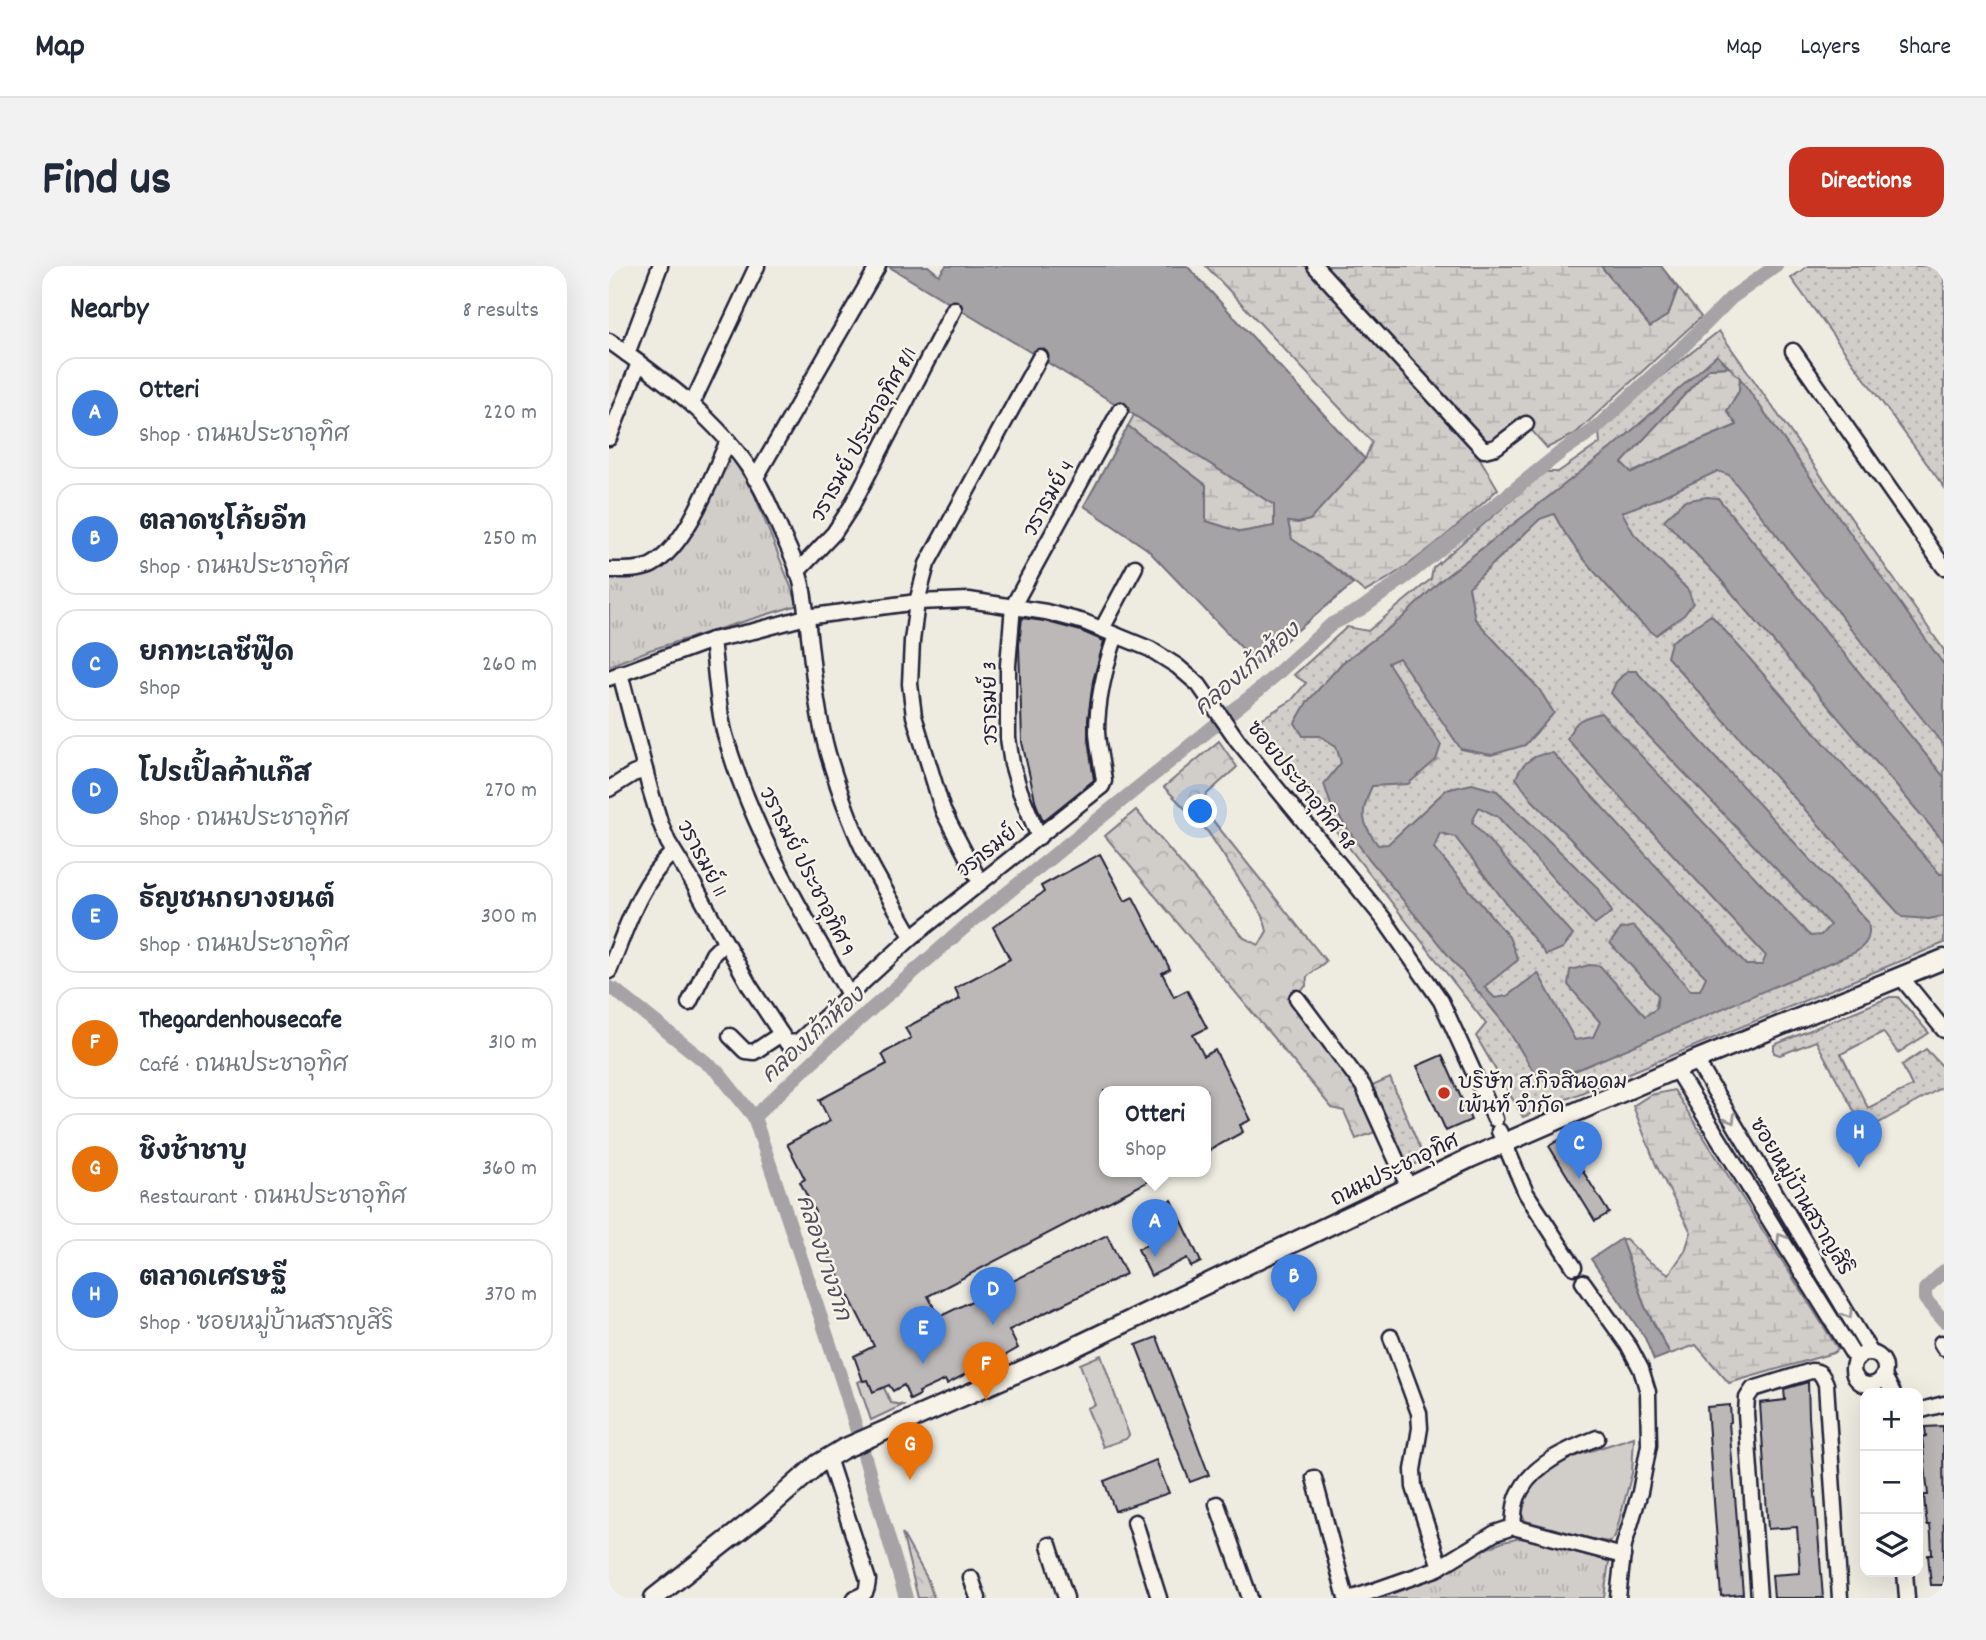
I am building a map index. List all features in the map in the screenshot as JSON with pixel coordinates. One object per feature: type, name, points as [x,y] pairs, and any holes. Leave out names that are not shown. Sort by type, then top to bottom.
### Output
[{"type":"main road","name":"ถนนประชาอุทิศ","points":[[654,1598],[767,1509],[818,1464],[836,1454],[1062,1353],[1409,1188],[1499,1131],[1676,1070],[1944,959]]},
{"type":"street","points":[[609,438],[660,266]]},
{"type":"street","points":[[692,404],[757,266]]},
{"type":"street","points":[[755,479],[878,266]]},
{"type":"street","points":[[1315,266],[1484,450],[1496,447],[1526,424]]},
{"type":"street","name":"วรารมย์ ประชาอุทิศ 8/1","points":[[797,572],[834,533],[851,507],[954,309]]},
{"type":"street","points":[[609,341],[692,404],[728,440],[755,479],[776,520],[803,589],[818,714],[840,789],[870,863],[912,937]]},
{"type":"street","points":[[1793,351],[1944,567]]},
{"type":"street","points":[[980,883],[943,811],[914,716],[910,684],[912,641],[917,602],[927,565],[1039,357]]},
{"type":"street","name":"วรารมย์ 4","points":[[1013,606],[1121,410]]},
{"type":"street","points":[[609,570],[650,566],[670,551],[686,530],[728,440]]},
{"type":"street","points":[[1109,632],[1135,567]]},
{"type":"street","name":"ซอยประชาอุทิศ 98","points":[[615,676],[712,639],[806,617],[917,602],[969,600],[1013,606],[1084,622],[1150,649],[1177,666],[1209,697],[1238,741],[1383,918],[1441,1001],[1526,1193],[1574,1267]]},
{"type":"street","name":"วรารมย์ 3","points":[[1013,606],[1008,665],[1008,738],[1020,790],[1039,836]]},
{"type":"street","name":"วรารมย์ 1","points":[[730,1036],[745,1051],[754,1052],[785,1039],[798,1042],[912,937],[1102,786],[1104,782],[1098,740],[1098,709],[1109,632]]},
{"type":"street","name":"วรารมย์ ประชาอุทิศ 9","points":[[712,639],[725,733],[742,787],[803,913],[850,996]]},
{"type":"street","name":"วรารมย์ 11","points":[[615,676],[660,822],[673,852],[692,881],[749,985],[785,1039]]},
{"type":"street","points":[[609,789],[645,770]]},
{"type":"street","points":[[609,971],[644,888],[657,868],[673,852]]},
{"type":"street","points":[[689,1003],[713,954],[725,942]]},
{"type":"street","points":[[1901,977],[1944,1030]]},
{"type":"street","points":[[1297,998],[1363,1086],[1409,1188]]},
{"type":"street","name":"ซอยหมู่บ้านสราญสิริ","points":[[1696,1060],[1871,1353],[1883,1362],[1884,1376],[1890,1388]]},
{"type":"street","name":"ซอยหมู่บ้านสราญสิริ","points":[[1676,1070],[1856,1359],[1853,1367],[1855,1377],[1871,1388]]},
{"type":"street","points":[[1583,1282],[1630,1348],[1641,1368],[1648,1392],[1649,1445],[1640,1492],[1624,1545],[1618,1598]]},
{"type":"street","points":[[1391,1337],[1419,1413],[1414,1487],[1440,1567]]},
{"type":"street","points":[[1856,1359],[1871,1353]]},
{"type":"street","points":[[1759,1598],[1746,1413],[1748,1398],[1753,1389],[1811,1371],[1822,1374],[1826,1384],[1840,1598]]},
{"type":"street","name":"ซอยหมู่บ้านสราญสิริ","points":[[1874,1388],[1884,1376]]},
{"type":"street","points":[[1923,1410],[1944,1404]]},
{"type":"street","points":[[1513,1527],[1515,1507],[1521,1490],[1537,1471],[1559,1456],[1597,1438]]},
{"type":"street","points":[[836,1454],[868,1580],[865,1594],[855,1598]]},
{"type":"street","points":[[1314,1478],[1346,1598]]},
{"type":"street","points":[[1217,1504],[1250,1598]]},
{"type":"street","points":[[1135,1522],[1159,1598]]},
{"type":"street","points":[[1353,1598],[1440,1567],[1495,1533],[1513,1527],[1623,1556]]},
{"type":"street","points":[[1049,1545],[1066,1598]]},
{"type":"street","points":[[1905,1577],[1907,1598]]},
{"type":"street","points":[[971,1578],[978,1598]]},
{"type":"green space","points":[[1206,266],[1601,266],[1650,326],[1668,315],[1678,288],[1701,317],[1575,434],[1547,448],[1520,417],[1479,457],[1498,489],[1434,545],[1365,592],[1291,539],[1288,522],[1365,459],[1372,442]]},
{"type":"green space","points":[[1808,266],[1944,266],[1944,487],[1791,278]]},
{"type":"green space","points":[[1719,331],[1944,650],[1944,943],[1523,1117],[1476,1036],[1486,1024],[1253,724],[1292,700],[1306,683],[1294,675],[1347,627],[1368,631],[1431,579],[1433,568],[1544,472],[1558,472],[1600,443],[1599,432],[1660,377]]},
{"type":"green space","points":[[1729,367],[1740,378],[1739,391],[1727,411],[1737,425],[1632,473],[1621,463],[1709,368]]},
{"type":"green space","points":[[1134,415],[1274,505],[1275,526],[1241,532],[1206,521],[1206,485],[1128,426]]},
{"type":"green space","points":[[731,456],[754,493],[798,605],[650,650],[609,666],[609,574],[653,574],[683,547]]},
{"type":"green space","points":[[1219,741],[1237,767],[1198,802],[1326,961],[1307,977],[1306,986],[1290,1000],[1358,1086],[1378,1131],[1356,1139],[1344,1111],[1332,1108],[1105,836],[1136,810],[1244,938],[1259,945],[1267,931],[1263,916],[1208,832],[1164,787]]},
{"type":"green space","points":[[1890,997],[1898,997],[1929,1033],[1898,1053],[1883,1032],[1841,1054],[1868,1108],[1912,1086],[1902,1065],[1926,1049],[1944,1068],[1944,1086],[1865,1131],[1816,1041],[1780,1055],[1774,1053],[1774,1045]]},
{"type":"green space","points":[[1390,1078],[1425,1160],[1405,1168],[1368,1088]]},
{"type":"green space","points":[[1674,1090],[1838,1349],[1833,1353],[1729,1383],[1696,1345],[1670,1354],[1645,1307],[1621,1239],[1626,1239],[1647,1260],[1669,1274],[1685,1251],[1691,1232],[1656,1165],[1633,1106],[1650,1095]]},
{"type":"green space","points":[[1101,1355],[1129,1435],[1126,1439],[1103,1447],[1087,1408],[1095,1405],[1080,1364]]},
{"type":"green space","points":[[869,1377],[884,1388],[891,1403],[903,1405],[871,1420],[858,1382]]},
{"type":"green space","points":[[1634,1437],[1632,1473],[1615,1536],[1610,1542],[1526,1521],[1522,1516],[1522,1506],[1528,1491],[1556,1462]]},
{"type":"green space","points":[[902,1533],[927,1578],[934,1598],[918,1598]]},
{"type":"green space","points":[[1521,1538],[1609,1561],[1604,1598],[1377,1598],[1436,1577],[1471,1555]]},
{"type":"shaded area","points":[[888,266],[928,266],[939,275],[946,266],[1187,266],[1365,459],[1310,520],[1288,522],[1292,539],[1339,571],[1353,584],[1257,664],[1147,549],[1084,506],[1128,426],[1206,485],[1206,521],[1241,532],[1274,526],[1274,505],[1134,415]]},
{"type":"shaded area","points":[[1601,266],[1661,266],[1678,288],[1668,315],[1650,327]]},
{"type":"shaded area","points":[[1717,355],[1729,367],[1709,368],[1622,463],[1632,473],[1737,425],[1727,411],[1739,391],[1740,378],[1944,665],[1944,746],[1729,475],[1718,471],[1622,512],[1634,534],[1688,590],[1693,603],[1684,615],[1656,635],[1635,618],[1591,568],[1554,514],[1540,519],[1469,587],[1475,619],[1539,689],[1554,713],[1525,745],[1491,755],[1461,749],[1399,658],[1388,663],[1441,745],[1436,760],[1408,784],[1372,786],[1364,810],[1365,823],[1372,837],[1378,845],[1388,844],[1446,790],[1472,784],[1497,791],[1599,889],[1612,912],[1595,925],[1498,817],[1479,807],[1472,822],[1573,935],[1563,948],[1546,955],[1455,837],[1440,833],[1434,848],[1509,937],[1518,960],[1484,987],[1495,998],[1507,996],[1538,973],[1575,1040],[1593,1037],[1600,1022],[1568,985],[1570,970],[1589,965],[1600,966],[1645,1016],[1656,1009],[1658,995],[1610,943],[1621,929],[1634,926],[1690,990],[1700,990],[1706,977],[1532,800],[1516,778],[1526,763],[1547,753],[1553,753],[1746,965],[1762,965],[1766,956],[1567,739],[1579,721],[1601,713],[1810,936],[1821,935],[1830,925],[1642,729],[1611,693],[1616,682],[1627,671],[1636,671],[1868,922],[1869,931],[1868,939],[1856,952],[1551,1081],[1539,1080],[1503,1022],[1365,854],[1331,805],[1324,784],[1341,763],[1336,746],[1320,736],[1303,736],[1295,723],[1307,702],[1342,663],[1401,619],[1440,581],[1619,442]]},
{"type":"shaded area","points":[[1718,498],[1944,777],[1944,842],[1720,579],[1664,520],[1684,501]]},
{"type":"shaded area","points":[[1711,615],[1940,874],[1944,874],[1944,916],[1929,919],[1902,917],[1667,657],[1671,642]]},
{"type":"shaded area","points":[[1621,1239],[1645,1307],[1670,1354],[1654,1360],[1645,1338],[1591,1259]]},
{"type":"building","points":[[1022,618],[1081,631],[1104,641],[1093,681],[1088,719],[1094,780],[1043,821],[1036,804],[1022,742],[1019,645]]},
{"type":"building","points":[[1100,854],[1125,901],[1133,897],[1170,969],[1162,973],[1174,997],[1187,990],[1207,1028],[1193,1035],[1204,1056],[1215,1050],[1251,1120],[1240,1125],[1243,1132],[1211,1149],[1211,1086],[1099,1086],[1099,1177],[1156,1177],[928,1296],[939,1317],[1107,1235],[1126,1274],[1009,1330],[1018,1348],[1001,1358],[996,1350],[978,1357],[981,1366],[947,1384],[945,1380],[919,1392],[920,1395],[910,1400],[904,1385],[893,1391],[889,1385],[873,1392],[868,1380],[863,1381],[854,1356],[874,1346],[808,1216],[815,1212],[800,1182],[805,1179],[787,1144],[830,1121],[819,1100],[887,1064],[882,1054],[911,1038],[905,1028],[960,999],[955,988],[1010,959],[993,927],[1044,892],[1041,886]]},
{"type":"building","name":"บริษัท ส.กิจสินอุดม เพ้นท์ จำกัด","points":[[1442,1055],[1471,1120],[1446,1131],[1417,1066]]},
{"type":"building","points":[[1562,1138],[1609,1213],[1595,1221],[1549,1146]]},
{"type":"building","points":[[1172,1200],[1201,1262],[1191,1267],[1187,1258],[1151,1276],[1138,1249],[1164,1236],[1152,1209]]},
{"type":"building","points":[[1157,1337],[1209,1475],[1190,1482],[1136,1345]]},
{"type":"building","points":[[1808,1382],[1823,1598],[1774,1598],[1772,1575],[1800,1573],[1797,1527],[1768,1529],[1760,1403],[1785,1400],[1784,1389]]},
{"type":"building","points":[[1730,1405],[1729,1423],[1743,1594],[1721,1596],[1707,1407]]},
{"type":"building","points":[[1943,1426],[1944,1585],[1931,1585],[1928,1555],[1932,1555],[1931,1535],[1930,1525],[1927,1525],[1924,1495],[1928,1495],[1923,1447],[1925,1427]]},
{"type":"building","points":[[1156,1460],[1169,1493],[1115,1511],[1104,1481]]},
{"type":"waterway","name":"คลองเก้าห้อง","points":[[754,1117],[828,1047],[965,927],[1260,689],[1332,624],[1361,609],[1408,575],[1561,452],[1595,429],[1731,298],[1776,266]]},
{"type":"waterway","name":"คลองบางจาก","points":[[609,988],[718,1072],[754,1117],[845,1390],[906,1598]]},
{"type":"waterway","points":[[1944,1271],[1925,1289],[1925,1299],[1944,1321]]},
{"type":"place","name":"บริษัท ส.กิจสินอุดม เพ้นท์ จำกัด","points":[[1444,1093]]},
{"type":"place","name":"ตลาดเศรษฐี","points":[[1859,1168]]},
{"type":"place","name":"ยกทะเลซีฟู๊ด","points":[[1579,1179]]},
{"type":"place","name":"Otteri","points":[[1155,1257]]},
{"type":"place","name":"ตลาดซุโก้ยอีท","points":[[1294,1312]]},
{"type":"place","name":"โปรเปิ้ลค้าแก๊ส","points":[[993,1325]]},
{"type":"place","name":"ธัญชนกยางยนต์","points":[[923,1364]]},
{"type":"place","name":"Thegardenhousecafe","points":[[986,1400]]},
{"type":"place","name":"ชิงช้าชาบู","points":[[910,1480]]}]
